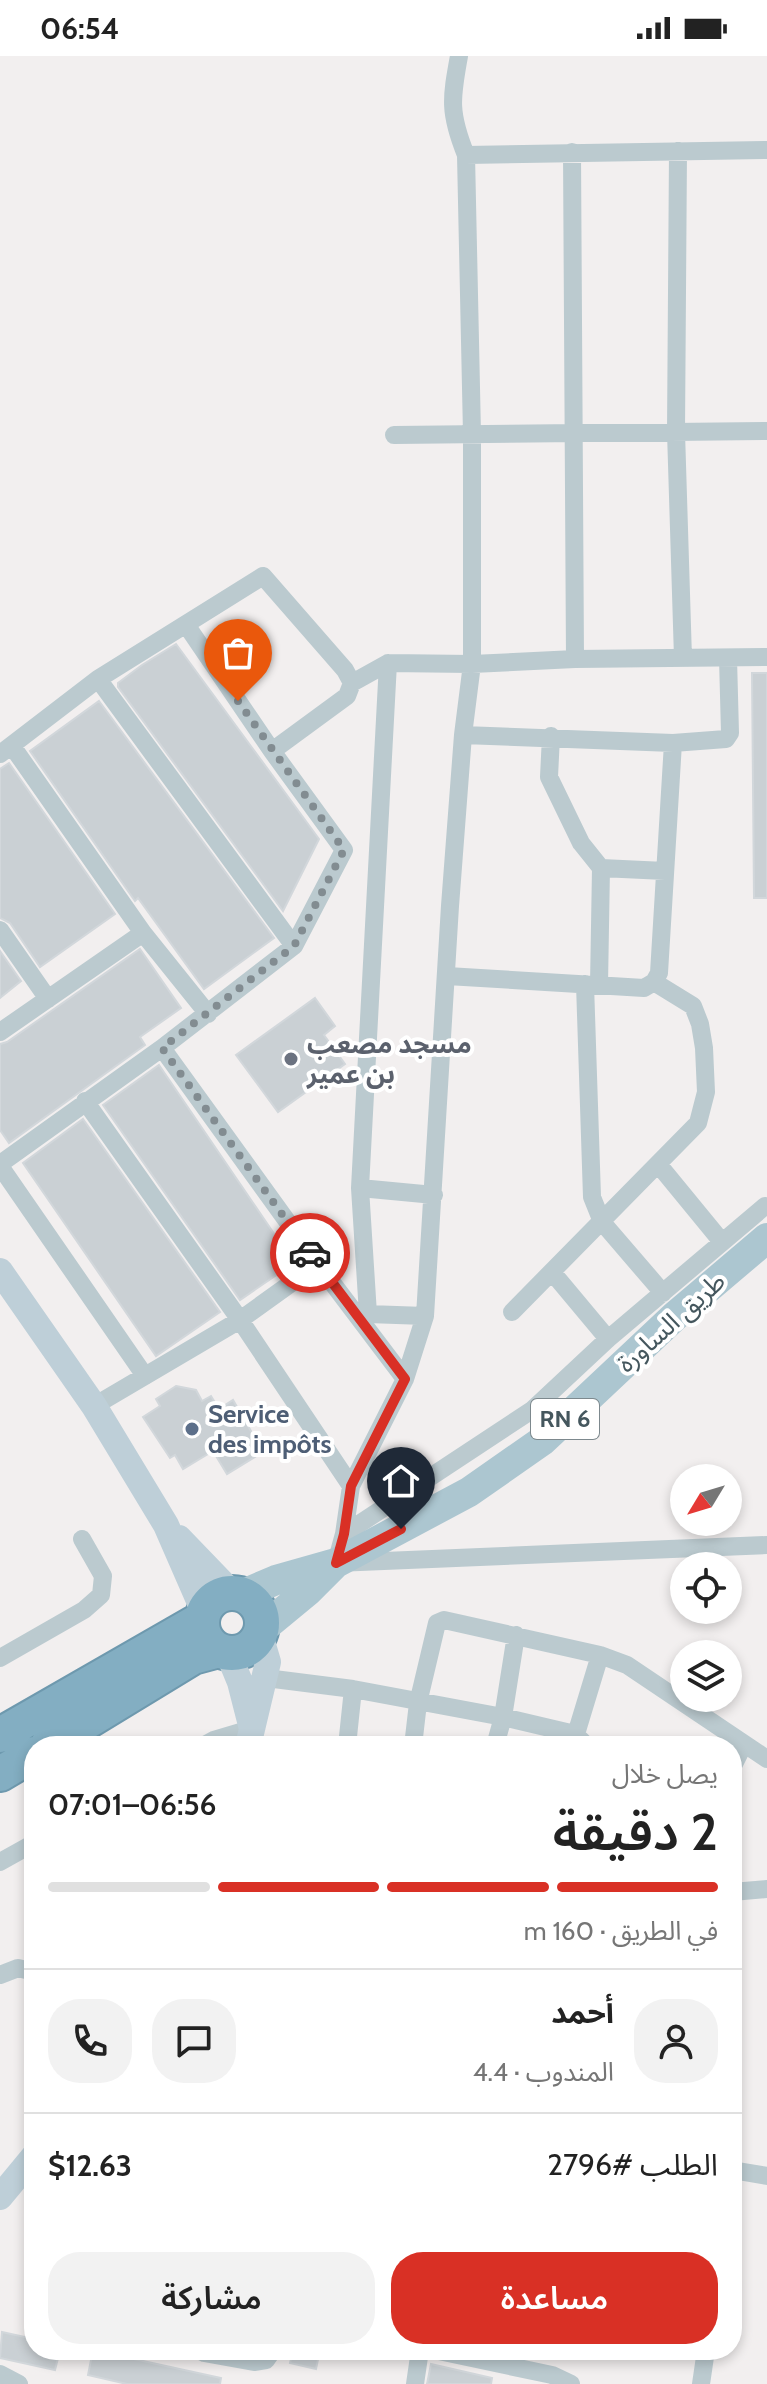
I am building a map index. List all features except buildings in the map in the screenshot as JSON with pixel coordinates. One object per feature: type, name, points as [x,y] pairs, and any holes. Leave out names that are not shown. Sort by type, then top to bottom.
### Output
[{"type":"highway","points":[[63,1736],[193,1657],[247,1650],[261,1632],[260,1612],[249,1599],[220,1605],[206,1638],[223,1652]]},
{"type":"highway","name":"RN 6","points":[[0,1735],[220,1605]]},
{"type":"highway","points":[[0,1774],[24,1760]]},
{"type":"main road","name":"طريق الساورة","points":[[336,1563],[469,1492],[542,1441],[675,1316],[767,1238]]},
{"type":"main road","points":[[0,1271],[94,1406],[166,1525],[220,1605]]},
{"type":"main road","name":"RN 6","points":[[220,1605],[276,1580],[336,1563]]},
{"type":"main road","name":"RN 6","points":[[261,1632],[336,1563]]},
{"type":"main road","points":[[250,1736],[268,1662],[261,1632]]},
{"type":"main road","points":[[223,1652],[240,1682],[250,1736]]},
{"type":"main road","points":[[0,2197],[24,2168]]},
{"type":"street","points":[[459,56],[451,97],[455,127],[466,155],[472,434],[472,664],[463,735],[425,1316],[405,1379],[351,1486],[336,1563],[767,1545]]},
{"type":"street","points":[[466,155],[767,150]]},
{"type":"street","points":[[678,151],[676,432],[683,658]]},
{"type":"street","points":[[572,152],[575,659]]},
{"type":"street","points":[[394,435],[767,431]]},
{"type":"street","points":[[208,1014],[143,933],[6,750],[98,679],[187,626],[257,577],[263,576],[345,670],[352,683]]},
{"type":"street","points":[[145,1376],[0,1165],[208,1014],[294,946],[344,850],[187,626]]},
{"type":"street","points":[[272,751],[347,696],[352,683],[388,663],[767,657]]},
{"type":"street","points":[[463,735],[673,743],[726,739],[730,733],[728,658]]},
{"type":"street","points":[[366,1320],[360,1188],[388,663]]},
{"type":"street","points":[[98,679],[294,946]]},
{"type":"street","points":[[551,736],[549,777],[581,843],[601,868],[592,985],[592,1197],[602,1222],[663,1293]]},
{"type":"street","points":[[447,976],[644,988],[654,982],[659,973],[673,743]]},
{"type":"street","points":[[601,868],[665,871]]},
{"type":"street","points":[[0,930],[48,999]]},
{"type":"street","points":[[0,1032],[143,933]]},
{"type":"street","points":[[512,1312],[698,1123],[706,1092],[704,1048],[693,1006],[654,982]]},
{"type":"street","points":[[162,1048],[318,1264],[366,1320],[405,1379]]},
{"type":"street","points":[[85,1101],[240,1320],[351,1486]]},
{"type":"street","points":[[658,1164],[722,1242]]},
{"type":"street","points":[[360,1188],[434,1195]]},
{"type":"street","points":[[344,1534],[532,1410],[608,1339],[765,1206]]},
{"type":"street","points":[[94,1406],[240,1320],[318,1264]]},
{"type":"street","points":[[552,1272],[608,1339]]},
{"type":"street","points":[[366,1320],[425,1316]]},
{"type":"street","points":[[0,1658],[84,1610],[101,1595],[103,1576],[82,1539]]},
{"type":"street","points":[[414,1736],[418,1703],[440,1620],[600,1655],[627,1665],[733,1736]]},
{"type":"street","points":[[498,1736],[516,1635]]},
{"type":"street","points":[[580,1736],[600,1655]]},
{"type":"street","points":[[266,1678],[353,1689],[503,1717],[560,1736]]},
{"type":"street","points":[[348,1736],[353,1689]]},
{"type":"street","points":[[742,1748],[744,1744],[767,1759]]},
{"type":"street","points":[[0,1862],[24,1849]]},
{"type":"street","points":[[742,1891],[767,1889]]},
{"type":"street","points":[[0,1975],[18,1968],[24,1970]]},
{"type":"street","points":[[742,2176],[767,2176]]},
{"type":"street","points":[[244,2360],[266,2360]]},
{"type":"street","points":[[415,2384],[418,2360]]},
{"type":"street","points":[[481,2360],[552,2375],[571,2384]]},
{"type":"street","points":[[701,2384],[705,2360]]},
{"type":"street","points":[[0,2374],[19,2384]]},
{"type":"way so far","points":[[238,701],[344,850],[294,946],[162,1048],[310,1253]]},
{"type":"place","name":"مسجد مصعب بن عمير","points":[[291,1059]]},
{"type":"place","name":"Service des impôts","points":[[192,1429]]},
{"type":"route","points":[[310,1253],[405,1379],[351,1486],[336,1563],[401,1529]]}]
